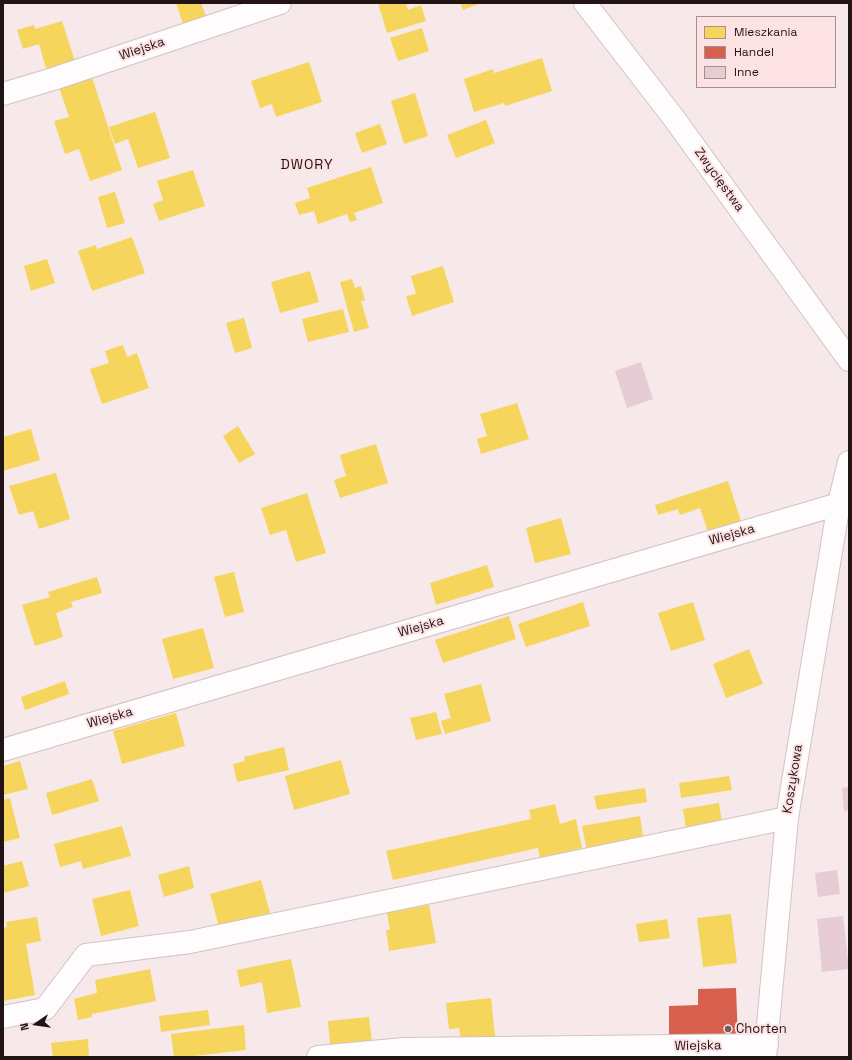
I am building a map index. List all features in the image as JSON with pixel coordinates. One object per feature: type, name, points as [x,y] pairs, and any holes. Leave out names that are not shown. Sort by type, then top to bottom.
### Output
[{"type":"street","name":"Wiejska","points":[[3,94],[68,74],[280,3]]},
{"type":"street","name":"Zwycięstwa","points":[[585,3],[673,117],[849,360]]},
{"type":"street","name":"Koszykowa","points":[[766,1051],[787,818],[844,502],[849,462]]},
{"type":"street","name":"Wiejska","points":[[3,750],[844,502]]},
{"type":"street","points":[[3,1017],[45,1009],[86,955],[190,942],[787,818]]},
{"type":"street","name":"Wiejska","points":[[318,1057],[404,1049],[766,1051]]},
{"type":"building: Mieszkania","points":[[176,3],[201,3],[207,19],[184,27]]},
{"type":"building: Mieszkania","points":[[378,3],[406,3],[408,10],[421,5],[426,21],[387,33]]},
{"type":"building: Mieszkania","points":[[460,3],[481,3],[463,10]]},
{"type":"building: Mieszkania","points":[[62,21],[76,64],[47,72],[39,44],[23,49],[17,30],[34,25],[35,29]]},
{"type":"building: Mieszkania","points":[[422,28],[429,51],[398,61],[390,38]]},
{"type":"building: Mieszkania","points":[[542,58],[552,91],[505,106],[504,103],[474,112],[464,79],[493,69],[494,73]]},
{"type":"building: Mieszkania","points":[[309,62],[322,102],[276,117],[272,104],[260,108],[251,81]]},
{"type":"building: Mieszkania","points":[[92,77],[122,170],[90,181],[79,149],[65,154],[54,121],[69,117],[59,87]]},
{"type":"building: Mieszkania","points":[[415,93],[428,136],[404,144],[391,101]]},
{"type":"building: Mieszkania","points":[[155,112],[170,158],[138,168],[128,139],[115,144],[109,127]]},
{"type":"building: Mieszkania","points":[[486,120],[495,143],[456,158],[447,135]]},
{"type":"building: Mieszkania","points":[[380,124],[387,144],[362,153],[355,133]]},
{"type":"building: Mieszkania","points":[[371,167],[383,203],[354,213],[357,220],[350,222],[347,214],[318,224],[314,211],[299,215],[295,203],[310,198],[307,188]]},
{"type":"building: Mieszkania","points":[[193,170],[205,206],[159,221],[153,204],[163,200],[157,181]]},
{"type":"building: Mieszkania","points":[[115,192],[125,223],[107,228],[98,197]]},
{"type":"building: Mieszkania","points":[[132,237],[145,273],[92,291],[78,251],[96,245],[97,249]]},
{"type":"building: Mieszkania","points":[[47,259],[55,283],[31,291],[24,266]]},
{"type":"building: Mieszkania","points":[[443,266],[454,302],[412,316],[406,296],[416,294],[411,276]]},
{"type":"building: Mieszkania","points":[[310,271],[319,302],[280,313],[271,282]]},
{"type":"building: Mieszkania","points":[[352,279],[355,288],[361,286],[365,301],[361,301],[369,328],[354,332],[340,282]]},
{"type":"building: Mieszkania","points":[[343,309],[349,332],[308,342],[302,319]]},
{"type":"building: Mieszkania","points":[[244,318],[252,348],[235,353],[226,323]]},
{"type":"building: Mieszkania","points":[[123,345],[127,357],[137,353],[149,388],[102,404],[90,369],[109,363],[105,351]]},
{"type":"building: Mieszkania","points":[[517,403],[529,439],[481,454],[477,439],[487,436],[480,414]]},
{"type":"building: Mieszkania","points":[[238,426],[255,454],[239,463],[223,436]]},
{"type":"building: Mieszkania","points":[[31,429],[40,460],[3,471],[3,437]]},
{"type":"building: Mieszkania","points":[[376,444],[388,483],[340,498],[334,480],[346,476],[340,455]]},
{"type":"building: Mieszkania","points":[[56,473],[70,519],[39,529],[33,511],[19,515],[9,486]]},
{"type":"building: Mieszkania","points":[[728,481],[742,524],[709,535],[700,508],[680,515],[678,509],[658,515],[655,505]]},
{"type":"building: Mieszkania","points":[[307,493],[326,553],[296,562],[286,530],[270,535],[261,508]]},
{"type":"building: Mieszkania","points":[[561,518],[571,554],[535,563],[526,528]]},
{"type":"building: Mieszkania","points":[[487,565],[494,587],[436,605],[430,583]]},
{"type":"building: Mieszkania","points":[[234,572],[244,612],[225,617],[214,577]]},
{"type":"building: Mieszkania","points":[[97,577],[102,593],[71,602],[73,607],[56,613],[63,637],[35,646],[22,605],[50,597],[48,592]]},
{"type":"building: Mieszkania","points":[[583,602],[590,626],[526,647],[518,624]]},
{"type":"building: Mieszkania","points":[[693,602],[705,640],[671,651],[658,613]]},
{"type":"building: Mieszkania","points":[[509,616],[516,639],[443,663],[435,640]]},
{"type":"building: Mieszkania","points":[[203,628],[214,668],[173,679],[162,639]]},
{"type":"building: Mieszkania","points":[[749,649],[763,684],[726,698],[713,664]]},
{"type":"building: Mieszkania","points":[[65,681],[69,694],[25,710],[21,697]]},
{"type":"building: Mieszkania","points":[[481,684],[491,721],[445,734],[441,721],[451,718],[444,694]]},
{"type":"building: Mieszkania","points":[[436,712],[442,734],[416,740],[410,718]]},
{"type":"building: Mieszkania","points":[[176,713],[185,746],[122,764],[113,731]]},
{"type":"building: Mieszkania","points":[[284,747],[289,770],[237,782],[233,764],[245,761],[244,757]]},
{"type":"building: Mieszkania","points":[[341,760],[350,794],[294,810],[285,776]]},
{"type":"building: Mieszkania","points":[[20,761],[28,789],[3,795],[3,766]]},
{"type":"building: Mieszkania","points":[[729,776],[732,790],[681,798],[679,783]]},
{"type":"building: Mieszkania","points":[[92,779],[99,801],[52,815],[46,793]]},
{"type":"building: Mieszkania","points":[[645,788],[647,802],[597,810],[594,796]]},
{"type":"building: Mieszkania","points":[[10,798],[20,838],[3,842],[3,800]]},
{"type":"building: Mieszkania","points":[[719,803],[722,823],[686,829],[683,809]]},
{"type":"building: Mieszkania","points":[[555,804],[560,824],[576,819],[582,848],[540,858],[538,848],[393,880],[386,851],[531,819],[529,810]]},
{"type":"building: Mieszkania","points":[[640,816],[644,842],[587,852],[582,826]]},
{"type":"building: Mieszkania","points":[[122,826],[131,856],[83,869],[81,861],[60,867],[54,844]]},
{"type":"building: Mieszkania","points":[[22,861],[29,886],[3,893],[3,866]]},
{"type":"building: Mieszkania","points":[[189,866],[194,888],[164,897],[158,875]]},
{"type":"building: Mieszkania","points":[[261,880],[270,913],[219,927],[210,894]]},
{"type":"building: Mieszkania","points":[[130,890],[139,926],[101,936],[92,899]]},
{"type":"building: Mieszkania","points":[[429,905],[436,943],[389,951],[386,930],[390,930],[386,908],[396,907],[397,911]]},
{"type":"building: Mieszkania","points":[[731,914],[737,963],[703,967],[697,918]]},
{"type":"building: Mieszkania","points":[[37,917],[41,941],[26,944],[35,995],[3,1001],[3,928],[7,927],[6,922]]},
{"type":"building: Mieszkania","points":[[667,919],[670,938],[639,942],[636,924]]},
{"type":"building: Mieszkania","points":[[291,959],[301,1007],[267,1013],[262,982],[240,987],[237,970]]},
{"type":"building: Mieszkania","points":[[150,969],[156,1001],[92,1014],[92,1017],[78,1020],[74,999],[97,993],[95,980]]},
{"type":"building: Mieszkania","points":[[491,998],[495,1036],[461,1040],[459,1028],[449,1029],[446,1003]]},
{"type":"building: Mieszkania","points":[[208,1010],[210,1025],[161,1032],[159,1016]]},
{"type":"building: Mieszkania","points":[[369,1017],[372,1041],[330,1045],[328,1021]]},
{"type":"building: Mieszkania","points":[[244,1025],[246,1050],[174,1057],[171,1034]]},
{"type":"building: Mieszkania","points":[[88,1039],[89,1057],[53,1057],[51,1043]]},
{"type":"building: Handel","points":[[736,988],[738,1041],[669,1044],[669,1006],[698,1005],[698,989]]},
{"type":"building: Inne","points":[[641,362],[653,399],[627,408],[615,371]]},
{"type":"building: Inne","points":[[849,787],[849,810],[844,811],[842,788]]},
{"type":"building: Inne","points":[[837,870],[840,894],[818,897],[815,873]]},
{"type":"building: Inne","points":[[843,916],[849,969],[822,972],[817,919]]},
{"type":"place","name":"Chorten","points":[[728,1029]]},
{"type":"district","name":"DWORY","points":[[307,165]]}]
